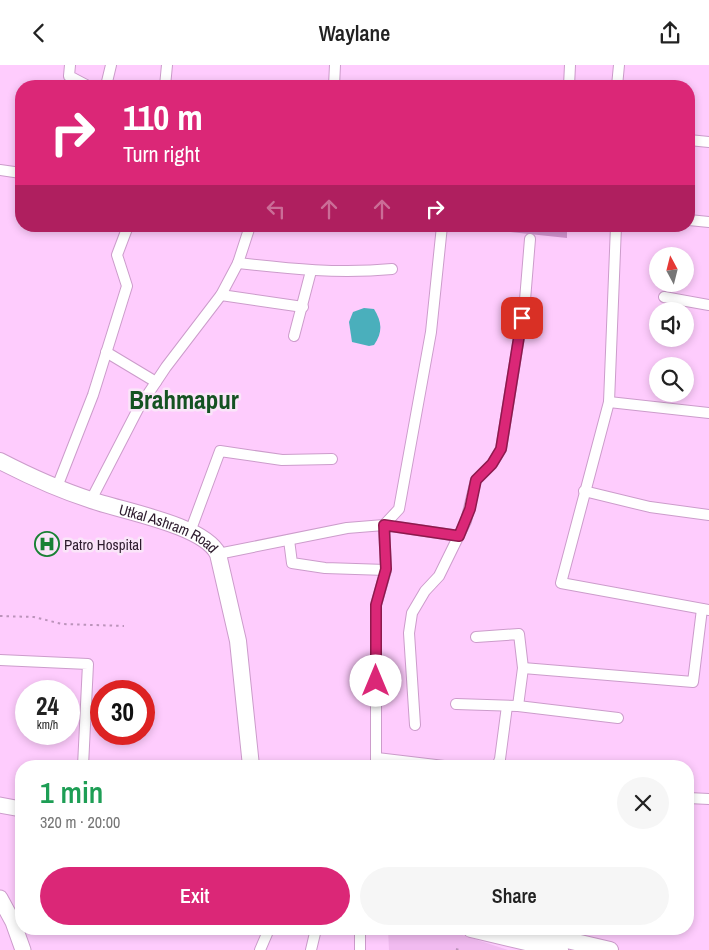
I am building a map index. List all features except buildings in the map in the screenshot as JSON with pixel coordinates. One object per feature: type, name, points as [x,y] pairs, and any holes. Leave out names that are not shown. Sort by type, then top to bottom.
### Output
[{"type":"main road","name":"Utkal Ashram Road","points":[[0,461],[91,501],[169,523],[214,545],[238,641],[250,760]]},
{"type":"main road","points":[[0,805],[15,808]]},
{"type":"main road","points":[[0,898],[15,928]]},
{"type":"main road","points":[[18,935],[23,950]]},
{"type":"main road","points":[[496,935],[560,950]]},
{"type":"main road","points":[[546,935],[610,950]]},
{"type":"street","points":[[70,65],[69,76],[77,80]]},
{"type":"street","points":[[107,80],[111,65]]},
{"type":"street","points":[[166,80],[167,65]]},
{"type":"street","points":[[334,80],[335,65]]},
{"type":"street","points":[[569,80],[570,65]]},
{"type":"street","points":[[618,80],[619,65]]},
{"type":"street","points":[[695,141],[709,142]]},
{"type":"street","points":[[0,169],[15,172]]},
{"type":"street","points":[[695,220],[709,221]]},
{"type":"street","points":[[57,487],[93,395],[127,287],[117,255],[126,232]]},
{"type":"street","points":[[91,501],[138,409],[221,295],[238,263],[248,232]]},
{"type":"street","points":[[376,760],[376,605],[386,569],[384,525],[399,509],[430,332],[441,232]]},
{"type":"street","points":[[524,668],[693,682],[705,610],[561,583],[609,402],[616,232]]},
{"type":"street","points":[[415,725],[409,633],[412,613],[425,591],[439,576],[470,509],[476,480],[492,464],[503,441],[525,300],[530,239]]},
{"type":"street","points":[[238,263],[311,271],[355,272],[392,269]]},
{"type":"street","points":[[294,337],[311,271]]},
{"type":"street","points":[[221,295],[303,307]]},
{"type":"street","points":[[664,297],[709,305]]},
{"type":"street","points":[[106,352],[156,382]]},
{"type":"street","points":[[609,402],[709,413]]},
{"type":"street","points":[[190,532],[220,451],[282,460],[332,459]]},
{"type":"street","points":[[584,491],[650,507],[709,515]]},
{"type":"street","points":[[218,555],[347,528],[384,525],[459,536]]},
{"type":"street","points":[[289,540],[292,563],[325,568],[386,569]]},
{"type":"street","points":[[476,637],[519,633],[524,668],[518,706]]},
{"type":"street","points":[[0,660],[88,664],[83,760]]},
{"type":"street","points":[[456,703],[518,706],[618,718]]},
{"type":"street","points":[[500,760],[507,706]]},
{"type":"street","points":[[694,798],[709,799]]},
{"type":"street","points":[[260,950],[266,935]]},
{"type":"street","points":[[311,950],[315,935]]},
{"type":"street","points":[[360,935],[360,950]]},
{"type":"path","points":[[0,616],[34,617],[62,624],[124,626]]},
{"type":"path","points":[[456,949],[460,950]]},
{"type":"shaded area","points":[[510,232],[567,232],[567,238]]},
{"type":"shaded area","points":[[364,308],[374,309],[380,323],[379,336],[374,345],[369,346],[352,342],[349,322],[353,312]]},
{"type":"shaded area","points":[[388,935],[462,935],[508,950],[389,950]]},
{"type":"place","name":"Patro Hospital","points":[[47,544]]},
{"type":"district","name":"Brahmapur","points":[[184,400]]},
{"type":"route","points":[[376,681],[376,605],[386,569],[384,525],[459,536],[470,509],[476,480],[492,464],[501,449],[522,318]]}]
